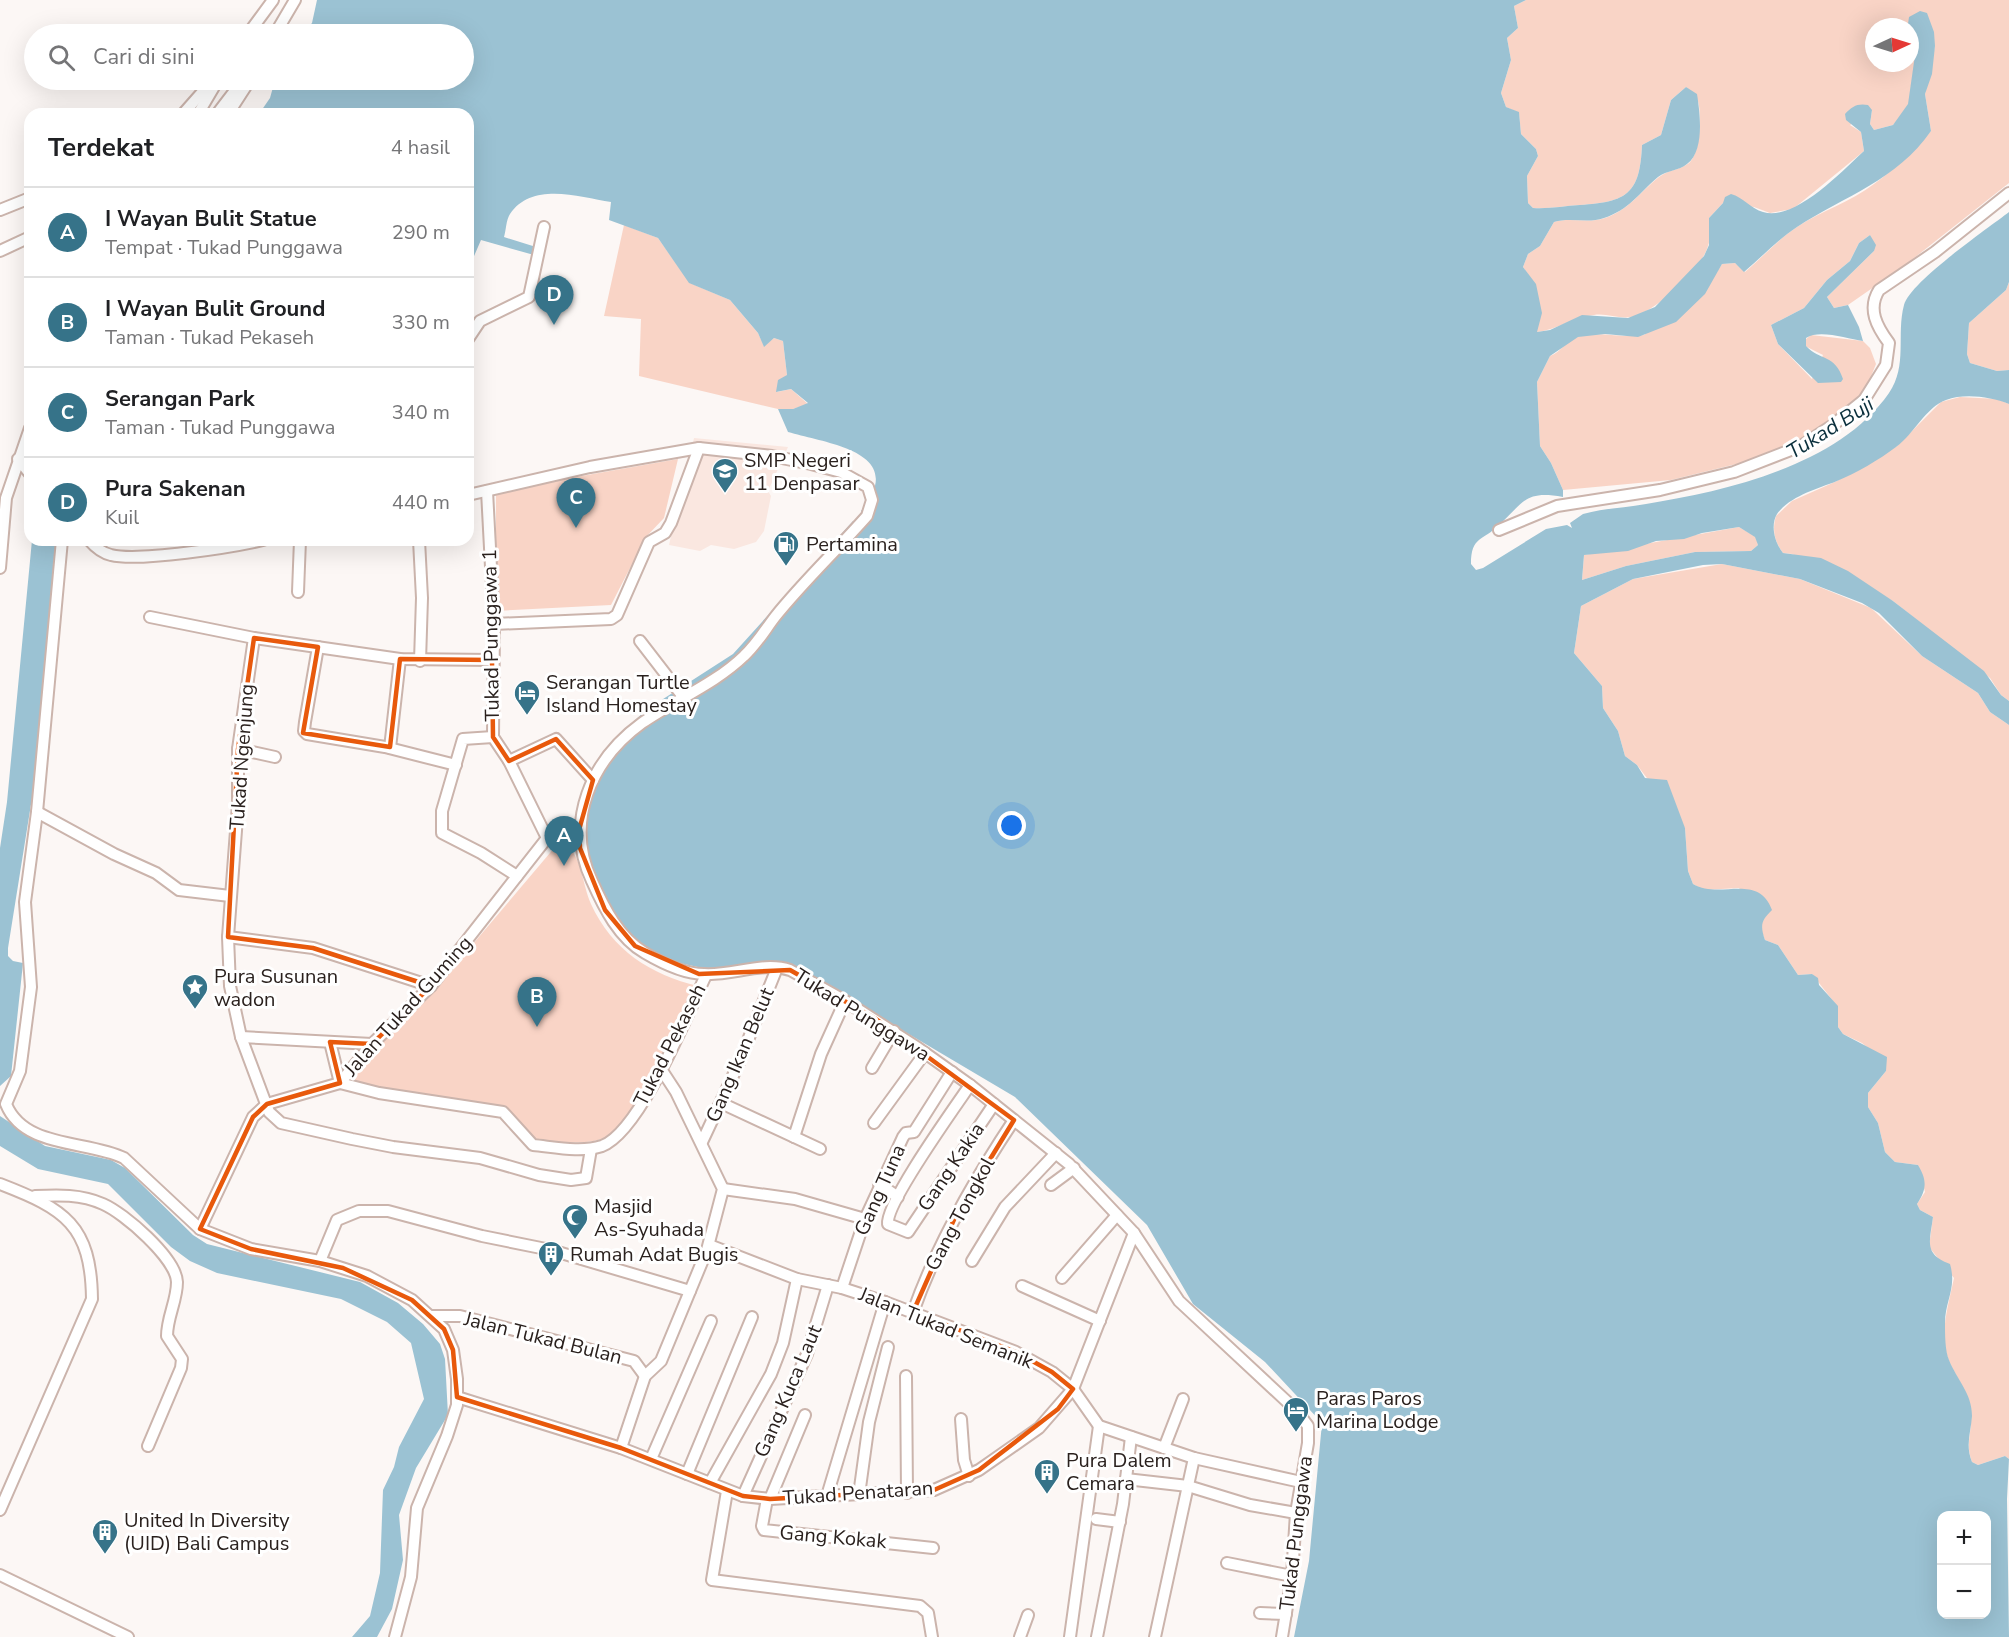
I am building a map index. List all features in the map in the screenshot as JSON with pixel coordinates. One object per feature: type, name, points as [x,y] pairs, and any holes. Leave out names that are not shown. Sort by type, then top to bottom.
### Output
[{"type":"street","points":[[255,24],[273,0]]},
{"type":"street","points":[[281,24],[293,2]]},
{"type":"street","points":[[188,108],[204,90]]},
{"type":"street","points":[[202,108],[212,90]]},
{"type":"street","points":[[222,108],[235,90]]},
{"type":"street","points":[[232,108],[244,90]]},
{"type":"street","points":[[1499,530],[1557,506],[1660,490],[1734,472],[1792,450],[1833,425],[1864,400],[1888,357],[1890,345],[1878,328],[1874,313],[1874,299],[1879,290],[1935,252],[2009,192]]},
{"type":"street","points":[[0,210],[24,199]]},
{"type":"street","points":[[474,328],[476,324],[530,297],[544,227]]},
{"type":"street","points":[[0,251],[24,240]]},
{"type":"street","points":[[0,568],[6,498],[24,444]]},
{"type":"street","points":[[494,624],[611,619],[617,615],[649,542],[665,533],[671,523],[699,448]]},
{"type":"street","name":"Tukad Punggawa","points":[[474,494],[590,467],[699,448],[772,456],[841,472],[868,487],[872,500],[867,516],[776,616],[743,657],[684,698],[643,722],[613,750],[593,780],[579,830],[580,848],[588,874],[605,910],[623,933],[644,952],[673,966],[706,975],[777,968],[794,972],[845,1000],[894,1031],[970,1085],[1056,1153],[1134,1233],[1179,1301],[1303,1418],[1308,1434],[1296,1513],[1292,1576],[1282,1637]]},
{"type":"street","points":[[18,459],[24,466]]},
{"type":"street","name":"Tukad Punggawa 1","points":[[487,491],[494,624],[493,737],[509,761],[548,838]]},
{"type":"street","points":[[61,546],[37,812],[25,902],[31,987],[20,1071],[6,1104],[10,1114],[27,1128],[56,1141],[112,1152],[124,1158],[200,1229],[251,1249],[320,1261],[384,1283],[432,1316],[444,1329],[453,1350],[458,1396],[451,1427],[417,1508],[411,1577],[395,1637]]},
{"type":"street","points":[[96,546],[102,552],[128,557],[232,546]]},
{"type":"street","points":[[298,592],[300,546]]},
{"type":"street","points":[[419,546],[422,598],[420,661]]},
{"type":"street","points":[[150,617],[254,638],[399,659],[492,660]]},
{"type":"street","name":"Tukad Ngenjung","points":[[254,638],[238,748],[237,816],[228,937],[230,986],[242,1037],[267,1104]]},
{"type":"street","points":[[640,641],[684,698]]},
{"type":"street","points":[[318,647],[304,731],[307,734],[390,748],[456,765]]},
{"type":"street","points":[[390,748],[399,659]]},
{"type":"street","points":[[493,737],[466,737],[461,744],[441,811],[441,833],[517,876]]},
{"type":"street","points":[[509,761],[555,739],[593,780]]},
{"type":"street","points":[[238,748],[275,758]]},
{"type":"street","points":[[37,812],[114,854],[156,873],[170,886],[179,890],[230,896]]},
{"type":"street","points":[[548,838],[579,830]]},
{"type":"street","name":"Jalan Tukad Guming","points":[[267,1104],[340,1083],[372,1044],[431,986],[548,838]]},
{"type":"street","points":[[228,937],[333,952],[431,986]]},
{"type":"street","name":"Gang Ikan Belut","points":[[702,1142],[721,1103],[777,968]]},
{"type":"street","name":"Tukad Pekaseh","points":[[591,1149],[606,1144],[623,1129],[661,1069],[706,975]]},
{"type":"street","points":[[794,1137],[821,1054],[845,1000]]},
{"type":"street","points":[[872,1068],[894,1031]]},
{"type":"street","points":[[242,1037],[372,1044]]},
{"type":"street","points":[[200,1229],[253,1117],[267,1104],[274,1118],[281,1123],[393,1147],[480,1158],[539,1175],[571,1180],[586,1178],[591,1149],[533,1145],[503,1112],[379,1093],[340,1083],[330,1042]]},
{"type":"street","points":[[874,1124],[925,1053]]},
{"type":"street","points":[[320,1261],[338,1220],[359,1211],[388,1210],[482,1236],[550,1250],[690,1291],[710,1245],[723,1189],[702,1142],[661,1069]]},
{"type":"street","name":"Gang Tuna","points":[[842,1288],[879,1184],[903,1137],[906,1133],[914,1132],[952,1072]]},
{"type":"street","points":[[879,1184],[898,1197],[970,1085]]},
{"type":"street","points":[[721,1103],[820,1149]]},
{"type":"street","name":"Gang Kakia","points":[[898,1197],[888,1222],[904,1233],[909,1231],[994,1104]]},
{"type":"street","name":"Gang Tongkol","points":[[913,1312],[927,1275],[957,1215],[1014,1120]]},
{"type":"street","points":[[914,1132],[932,1143]]},
{"type":"street","points":[[972,1261],[1005,1207],[1056,1153]]},
{"type":"street","points":[[1051,1185],[1074,1168]]},
{"type":"street","points":[[0,1184],[55,1208],[76,1227],[92,1272],[92,1299],[0,1510]]},
{"type":"street","points":[[723,1189],[795,1199],[865,1219]]},
{"type":"street","points":[[32,1196],[70,1195],[103,1204],[133,1224],[171,1264],[177,1280],[167,1336],[182,1359],[181,1368],[148,1446]]},
{"type":"street","points":[[1062,1278],[1117,1215]]},
{"type":"street","name":"Tukad Penataran","points":[[458,1396],[621,1448],[742,1496],[769,1499],[934,1490],[969,1476],[1039,1428],[1073,1389],[1134,1233]]},
{"type":"street","name":"Jalan Tukad Semanik","points":[[710,1245],[797,1279],[842,1288],[885,1302],[1016,1352],[1052,1372],[1073,1389],[1099,1425]]},
{"type":"street","points":[[710,1483],[771,1374],[783,1343],[797,1279]]},
{"type":"street","name":"Gang Kuca Laut","points":[[742,1496],[807,1354],[828,1285]]},
{"type":"street","points":[[1022,1286],[1100,1321]]},
{"type":"street","name":"Jalan Tukad Bulan","points":[[621,1448],[633,1406],[645,1376],[661,1361],[690,1291]]},
{"type":"street","points":[[826,1496],[885,1302]]},
{"type":"street","name":"Jalan Tukad Bulan","points":[[432,1316],[460,1316],[634,1361],[645,1376]]},
{"type":"street","points":[[687,1473],[752,1317]]},
{"type":"street","points":[[651,1459],[711,1321]]},
{"type":"street","points":[[859,1495],[869,1422],[888,1347]]},
{"type":"street","points":[[906,1376],[908,1493]]},
{"type":"street","points":[[1164,1448],[1183,1399]]},
{"type":"street","points":[[769,1499],[805,1415]]},
{"type":"street","points":[[962,1419],[964,1460],[969,1476]]},
{"type":"street","points":[[1070,1637],[1099,1425],[1194,1458],[1301,1482]]},
{"type":"street","points":[[1097,1637],[1120,1522],[1131,1437]]},
{"type":"street","points":[[1155,1637],[1194,1458]]},
{"type":"street","points":[[1126,1479],[1188,1486],[1250,1504],[1296,1513]]},
{"type":"street","points":[[727,1491],[712,1580],[920,1606],[928,1612],[932,1637]]},
{"type":"street","name":"Gang Kokak","points":[[769,1499],[762,1524],[764,1530],[933,1548]]},
{"type":"street","points":[[1096,1519],[1120,1522]]},
{"type":"street","points":[[1227,1563],[1292,1576]]},
{"type":"street","points":[[0,1575],[128,1637]]},
{"type":"street","points":[[1260,1613],[1286,1614]]},
{"type":"street","points":[[1020,1637],[1028,1615]]},
{"type":"highlighted area","points":[[254,638],[318,647],[303,733],[390,747],[400,659],[492,660],[493,737],[509,761],[556,739],[593,780],[579,830],[580,848],[605,910],[635,946],[699,974],[790,970],[876,1019],[1014,1120],[956,1215],[913,1312],[1016,1352],[1052,1372],[1073,1389],[1058,1409],[979,1470],[934,1490],[770,1499],[743,1496],[621,1448],[457,1397],[453,1350],[444,1329],[412,1300],[343,1268],[251,1249],[200,1229],[253,1117],[267,1104],[340,1083],[330,1042],[372,1044],[431,986],[313,948],[228,937],[238,749]]},
{"type":"shaded area","points":[[1526,0],[2009,0],[2009,183],[1904,266],[1848,305],[1834,308],[1827,297],[1874,251],[1870,235],[1859,243],[1850,261],[1827,280],[1804,308],[1771,325],[1778,344],[1812,379],[1823,355],[1805,346],[1806,339],[1811,335],[1863,341],[1870,348],[1876,364],[1866,389],[1831,423],[1769,456],[1671,480],[1563,490],[1551,463],[1540,446],[1537,382],[1550,356],[1573,339],[1585,335],[1644,335],[1715,275],[1722,264],[1735,263],[1745,272],[1797,227],[1856,196],[1890,172],[1931,131],[1925,94],[1935,46],[1919,33],[1919,18],[1865,18],[1865,72],[1914,72],[1909,104],[1906,111],[1893,125],[1874,130],[1870,124],[1872,110],[1850,125],[1861,132],[1864,151],[1793,209],[1770,213],[1754,207],[1723,203],[1709,218],[1709,243],[1697,266],[1676,289],[1641,314],[1631,317],[1586,316],[1537,332],[1535,284],[1523,267],[1528,254],[1540,246],[1554,222],[1599,220],[1613,215],[1628,205],[1659,177],[1689,163],[1698,143],[1700,115],[1695,95],[1686,87],[1671,100],[1661,135],[1642,145],[1641,162],[1634,185],[1620,198],[1596,204],[1533,208],[1528,203],[1527,176],[1538,156],[1536,149],[1521,134],[1519,113],[1506,107],[1501,93],[1511,60],[1507,38],[1518,28],[1514,6]]},
{"type":"shaded area","points":[[624,225],[658,238],[690,283],[730,300],[758,333],[764,346],[774,338],[783,341],[787,375],[777,392],[791,389],[808,404],[793,409],[778,409],[639,376],[641,319],[604,316]]},
{"type":"shaded area","points":[[2009,282],[2009,370],[1997,371],[1970,363],[1967,354],[1969,323],[2006,290]]},
{"type":"shaded area","points":[[1960,397],[1998,399],[2009,404],[2009,701],[2001,695],[1990,678],[1893,601],[1792,554],[1783,553],[1775,535],[1776,516],[1792,501],[1837,481],[1897,446],[1941,402]]},
{"type":"shaded area","name":"SMP Negeri 11 Denpasar","points":[[694,438],[788,447],[768,491],[771,496],[764,531],[756,542],[734,549],[711,545],[700,551],[669,545]]},
{"type":"shaded area","points":[[678,459],[664,518],[646,537],[611,605],[496,611],[496,491]]},
{"type":"shaded area","points":[[1739,527],[1756,537],[1758,545],[1751,551],[1695,552],[1626,566],[1582,580],[1584,555]]},
{"type":"shaded area","points":[[1722,564],[1800,579],[1871,608],[1922,656],[1978,693],[1990,712],[2009,725],[2009,1459],[2005,1456],[1978,1465],[1972,1462],[1970,1456],[1969,1401],[1949,1361],[1944,1341],[1945,1320],[1954,1278],[1929,1247],[1933,1217],[1920,1210],[1917,1204],[1925,1192],[1918,1165],[1895,1162],[1885,1152],[1878,1123],[1868,1107],[1868,1093],[1886,1071],[1873,1052],[1862,1043],[1843,1034],[1838,1027],[1837,1006],[1812,974],[1798,975],[1778,945],[1765,940],[1760,927],[1762,920],[1739,888],[1704,890],[1693,884],[1688,871],[1685,828],[1637,765],[1625,756],[1618,731],[1603,708],[1602,686],[1574,653],[1581,606],[1633,579]]},
{"type":"shaded area","points":[[567,844],[579,865],[591,904],[610,935],[635,958],[649,967],[664,975],[698,986],[645,1090],[619,1126],[608,1136],[591,1141],[534,1140],[505,1108],[359,1085],[355,1082],[354,1071],[359,1064],[434,990],[555,847]]},
{"type":"water","points":[[317,0],[1526,0],[1514,6],[1518,28],[1507,38],[1511,60],[1501,93],[1506,107],[1519,112],[1521,134],[1536,149],[1538,156],[1527,176],[1528,203],[1533,208],[1596,204],[1620,198],[1628,192],[1638,175],[1642,145],[1661,135],[1671,100],[1686,87],[1697,94],[1700,121],[1697,150],[1687,164],[1658,177],[1627,206],[1613,215],[1598,220],[1554,222],[1540,246],[1528,254],[1523,267],[1536,284],[1542,313],[1537,332],[1550,330],[1582,315],[1628,318],[1655,307],[1704,256],[1709,245],[1709,218],[1723,203],[1725,197],[1731,194],[1763,212],[1776,213],[1803,202],[1818,192],[1864,151],[1861,132],[1846,120],[1845,114],[1848,111],[1861,104],[1868,105],[1872,110],[1870,124],[1874,130],[1893,125],[1908,104],[1913,72],[1919,72],[1919,18],[1909,17],[1920,11],[1927,13],[1934,32],[1935,46],[1932,74],[1925,94],[1931,131],[1917,148],[1886,175],[1790,232],[1744,272],[1735,263],[1722,264],[1705,294],[1676,322],[1638,337],[1605,334],[1578,337],[1550,356],[1537,382],[1540,446],[1551,463],[1563,490],[1563,497],[1540,495],[1520,504],[1479,540],[1473,548],[1471,564],[1476,570],[1483,568],[1546,529],[1567,525],[1572,528],[1570,523],[1583,514],[1678,498],[1745,482],[1779,471],[1841,439],[1868,418],[1889,393],[1895,382],[1900,361],[1902,316],[1909,295],[1934,270],[2009,212],[2009,282],[2006,290],[1969,323],[1967,354],[1970,363],[1997,371],[2009,370],[2009,404],[1994,399],[1970,396],[1939,403],[1902,442],[1882,457],[1852,474],[1789,502],[1777,514],[1774,529],[1783,553],[1821,558],[1848,571],[1893,601],[1984,671],[2001,695],[2009,701],[2009,725],[1990,712],[1978,693],[1922,656],[1879,613],[1862,603],[1800,579],[1722,564],[1703,565],[1633,579],[1581,606],[1574,653],[1602,686],[1603,708],[1618,731],[1625,756],[1637,765],[1645,778],[1667,780],[1685,828],[1688,871],[1693,884],[1715,889],[1748,889],[1758,892],[1766,899],[1772,910],[1762,924],[1765,940],[1778,945],[1798,975],[1812,974],[1818,978],[1819,985],[1838,1006],[1838,1027],[1843,1034],[1887,1057],[1886,1071],[1868,1093],[1868,1107],[1878,1123],[1885,1152],[1895,1162],[1918,1165],[1921,1170],[1925,1184],[1923,1194],[1917,1204],[1920,1210],[1933,1217],[1930,1240],[1932,1251],[1941,1260],[1950,1264],[1952,1280],[1946,1315],[1946,1347],[1952,1367],[1970,1400],[1972,1416],[1970,1456],[1972,1462],[1978,1465],[2005,1456],[2009,1459],[2007,1499],[2009,1637],[1294,1637],[1309,1561],[1322,1423],[1265,1362],[1193,1304],[1147,1225],[1015,1097],[787,962],[716,971],[675,962],[628,938],[589,862],[580,809],[593,772],[615,739],[646,710],[733,654],[853,521],[856,524],[865,515],[861,511],[873,491],[876,475],[870,463],[858,454],[823,441],[788,432],[778,409],[793,409],[808,403],[791,389],[776,392],[778,380],[787,375],[783,341],[774,338],[764,347],[758,333],[730,300],[689,283],[658,238],[609,220],[611,202],[557,194],[543,194],[531,198],[519,204],[510,214],[504,237],[536,247],[534,255],[481,240],[474,256],[474,108],[263,108],[272,90],[474,90],[474,24],[311,24]],"holes":[[[1739,527],[1755,537],[1758,545],[1751,551],[1695,552],[1626,566],[1582,580],[1584,555],[1628,551],[1656,541],[1684,539],[1702,533]]]},
{"type":"water","points":[[1870,235],[1876,245],[1874,251],[1827,297],[1834,308],[1848,305],[1863,341],[1826,334],[1806,338],[1806,346],[1836,365],[1843,379],[1841,382],[1818,383],[1778,344],[1771,325],[1804,308],[1827,280],[1850,261],[1859,243]]},
{"type":"water","points":[[31,546],[59,546],[32,798],[8,948],[8,956],[13,961],[23,963],[11,1076],[0,1086],[0,848],[7,802]]},
{"type":"water","points":[[0,1116],[45,1146],[111,1160],[125,1168],[193,1235],[207,1244],[360,1282],[398,1303],[423,1324],[440,1344],[445,1359],[448,1415],[416,1468],[399,1515],[403,1560],[392,1609],[377,1637],[352,1637],[370,1616],[380,1573],[383,1490],[394,1467],[399,1447],[424,1399],[411,1343],[387,1322],[341,1299],[217,1273],[190,1261],[171,1247],[108,1184],[38,1169],[0,1146]]},
{"type":"place","name":"Pura Sakenan","points":[[554,325]]},
{"type":"place","name":"SMP Negeri 11 Denpasar","points":[[725,494]]},
{"type":"place","name":"Serangan Park","points":[[576,528]]},
{"type":"place","name":"Pertamina","points":[[786,567]]},
{"type":"place","name":"Serangan Turtle Island Homestay","points":[[527,716]]},
{"type":"place","name":"I Wayan Bulit Statue","points":[[564,866]]},
{"type":"place","name":"Pura Susunan wadon","points":[[195,1010]]},
{"type":"place","name":"I Wayan Bulit Ground","points":[[537,1027]]},
{"type":"place","name":"Masjid As-Syuhada","points":[[575,1240]]},
{"type":"place","name":"Rumah Adat Bugis","points":[[551,1277]]},
{"type":"place","name":"Paras Paros Marina Lodge","points":[[1296,1433]]},
{"type":"place","name":"Pura Dalem Cemara","points":[[1047,1495]]},
{"type":"place","name":"United In Diversity (UID) Bali Campus","points":[[105,1555]]},
{"type":"water label","name":"Tukad Buji","points":[[1830,428]]}]
